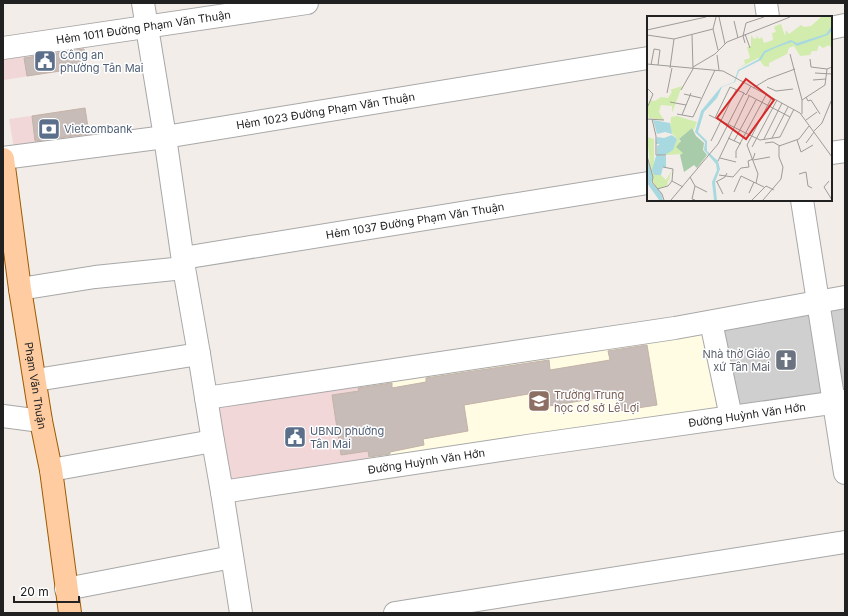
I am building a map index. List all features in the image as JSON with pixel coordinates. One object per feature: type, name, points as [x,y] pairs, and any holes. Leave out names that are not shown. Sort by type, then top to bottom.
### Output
[{"type":"main road","name":"Phạm Văn Thuận","points":[[3,158],[20,289],[36,380],[41,421],[51,470],[70,613]]},
{"type":"street","points":[[143,3],[165,137],[183,263],[200,354],[241,613]]},
{"type":"street","name":"Hẻm 1011 Đường Phạm Văn Thuận","points":[[3,48],[307,3]]},
{"type":"street","points":[[766,3],[768,16]]},
{"type":"street","points":[[832,28],[845,25]]},
{"type":"street","name":"Hẻm 1023 Đường Phạm Văn Thuận","points":[[3,158],[165,137],[647,58]]},
{"type":"street","points":[[832,153],[845,151]]},
{"type":"street","name":"Hẻm 1037 Đường Phạm Văn Thuận","points":[[20,289],[183,263],[647,183]]},
{"type":"street","points":[[802,201],[818,302],[839,402],[845,473]]},
{"type":"street","points":[[206,398],[519,353],[711,322],[845,297]]},
{"type":"street","points":[[711,322],[731,417]]},
{"type":"street","points":[[36,380],[200,354]]},
{"type":"street","name":"Đường Huỳnh Văn Hớn","points":[[222,492],[534,445],[839,402]]},
{"type":"street","points":[[3,416],[41,421]]},
{"type":"street","points":[[51,470],[213,441]]},
{"type":"street","points":[[395,613],[845,542]]},
{"type":"street","points":[[66,589],[232,557]]},
{"type":"shaded area","name":"Công an phường Tân Mai","points":[[83,43],[87,67],[4,80],[3,55]]},
{"type":"shaded area","name":"Vietcombank","points":[[85,108],[90,138],[14,149],[9,119]]},
{"type":"shaded area","name":"Nhà thờ Giáo xứ Tân Mai","points":[[845,305],[845,393],[738,408],[718,328]]},
{"type":"shaded area","name":"Trường Trung học cơ sở Lê Lợi","points":[[704,331],[721,410],[370,463],[358,384]]},
{"type":"shaded area","name":"UBND phường Tân Mai","points":[[358,384],[370,463],[232,486],[219,405]]},
{"type":"building","points":[[84,49],[87,67],[27,76],[24,58]]},
{"type":"building","points":[[85,108],[89,134],[35,141],[32,116]]},
{"type":"building","points":[[647,345],[657,405],[618,411],[616,395],[543,407],[540,392],[464,405],[468,431],[423,439],[424,445],[390,452],[390,454],[369,457],[368,451],[341,455],[332,395],[359,391],[358,388],[392,383],[392,388],[426,382],[426,378],[549,360],[550,370],[610,360],[608,351]]},
{"type":"place","name":"Công an phường Tân Mai","points":[[45,61]]},
{"type":"place","name":"Vietcombank","points":[[49,129]]},
{"type":"place","name":"Nhà thờ Giáo xứ Tân Mai","points":[[786,360]]},
{"type":"place","name":"Trường Trung học cơ sở Lê Lợi","points":[[539,401]]},
{"type":"place","name":"UBND phường Tân Mai","points":[[295,437]]}]
